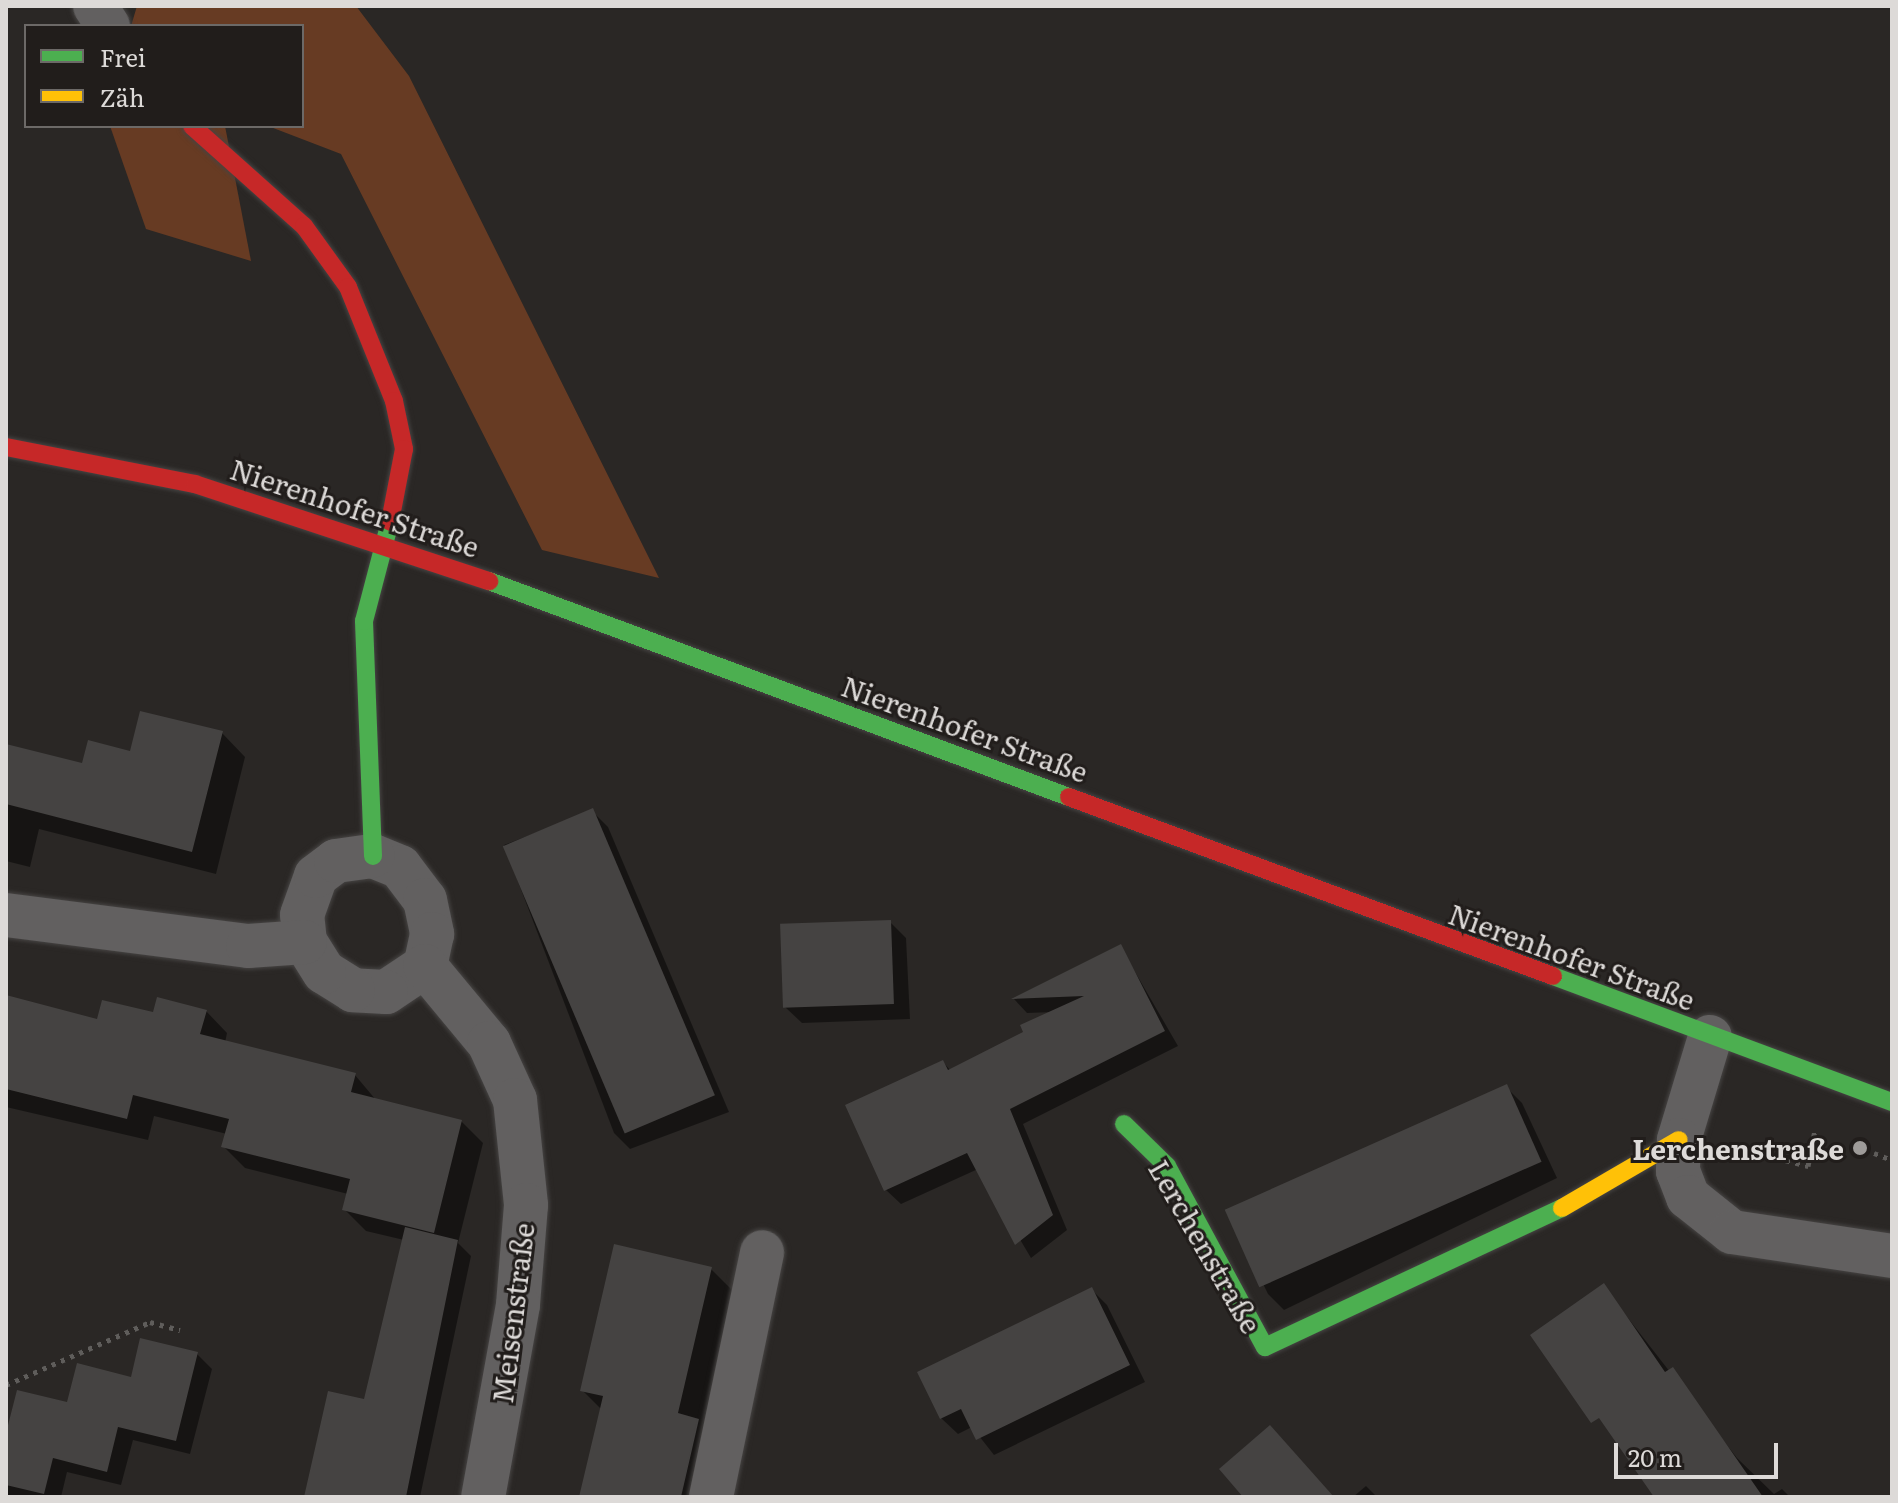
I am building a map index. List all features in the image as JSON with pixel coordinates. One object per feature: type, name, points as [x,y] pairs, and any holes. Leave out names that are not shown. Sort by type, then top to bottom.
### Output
[{"type":"street","points":[[95,6],[107,24]]},
{"type":"street","points":[[194,128],[304,226],[348,287],[384,368],[404,449],[386,543],[364,621],[373,856]]},
{"type":"street","name":"Nierenhofer Straße","points":[[6,447],[195,484],[386,543],[1892,1102]]},
{"type":"street","points":[[373,856],[400,867],[425,900],[432,934],[425,966],[386,992],[353,990],[324,972],[305,942],[302,915],[316,876],[336,861],[373,856]]},
{"type":"street","points":[[6,915],[248,946],[305,942]]},
{"type":"street","name":"Meisenstraße","points":[[425,966],[489,1043],[515,1100],[526,1205],[518,1305],[483,1497]]},
{"type":"street","points":[[1710,1037],[1680,1136],[1678,1171],[1688,1197],[1732,1232],[1892,1256]]},
{"type":"street","name":"Lerchenstraße","points":[[1124,1124],[1167,1166],[1265,1347],[1539,1221],[1680,1136]]},
{"type":"street","points":[[711,1497],[762,1252]]},
{"type":"path","points":[[1680,1136],[1808,1166],[1815,1131]]},
{"type":"path","points":[[6,1385],[150,1322],[180,1330]]},
{"type":"shaded area","points":[[137,6],[356,6],[409,76],[659,578],[542,550],[341,154],[273,128],[304,128],[304,24],[132,24]]},
{"type":"shaded area","points":[[111,128],[225,128],[251,261],[146,229]]},
{"type":"building","points":[[140,711],[223,731],[192,852],[6,804],[6,744],[82,763],[88,740],[130,751]]},
{"type":"building","points":[[593,808],[715,1095],[625,1133],[503,846]]},
{"type":"building","points":[[891,920],[894,1004],[783,1008],[780,924]]},
{"type":"building","points":[[1121,944],[1165,1031],[1010,1109],[1053,1215],[1015,1245],[967,1153],[884,1191],[845,1105],[943,1060],[948,1070],[1023,1032],[1020,1025],[1084,996],[1011,999]]},
{"type":"building","points":[[6,995],[97,1019],[102,1000],[153,1012],[157,997],[207,1010],[200,1034],[356,1073],[351,1092],[462,1120],[434,1233],[342,1210],[350,1179],[221,1147],[229,1119],[133,1095],[127,1119],[6,1089]]},
{"type":"building","points":[[1507,1084],[1542,1162],[1259,1287],[1225,1210]]},
{"type":"building","points":[[405,1227],[458,1240],[406,1497],[304,1497],[328,1391],[364,1399]]},
{"type":"building","points":[[614,1244],[712,1267],[678,1413],[699,1419],[681,1497],[579,1497],[603,1396],[580,1391]]},
{"type":"building","points":[[1604,1283],[1665,1372],[1673,1367],[1763,1497],[1654,1497],[1599,1418],[1591,1423],[1530,1335]]},
{"type":"building","points":[[1092,1287],[1130,1365],[976,1440],[961,1409],[940,1419],[917,1372]]},
{"type":"building","points":[[140,1338],[198,1352],[176,1441],[118,1427],[107,1472],[53,1458],[44,1494],[6,1485],[6,1433],[17,1390],[67,1402],[77,1363],[131,1377]]},
{"type":"building","points":[[1270,1425],[1334,1497],[1243,1497],[1219,1469]]},
{"type":"traffic: fast","points":[[373,856],[364,621],[390,522]]},
{"type":"traffic: fast","points":[[489,581],[1069,797]]},
{"type":"traffic: fast","points":[[1553,976],[1892,1102]]},
{"type":"traffic: fast","points":[[1124,1124],[1167,1166],[1265,1347],[1562,1208]]},
{"type":"traffic: slow","points":[[1562,1208],[1679,1140]]},
{"type":"traffic: jam","points":[[194,128],[304,226],[348,287],[394,401],[404,449],[390,522]]},
{"type":"traffic: jam","points":[[6,447],[195,484],[489,581]]},
{"type":"traffic: jam","points":[[1069,797],[1553,976]]},
{"type":"place","name":"Lerchenstraße","points":[[1860,1148]]}]
